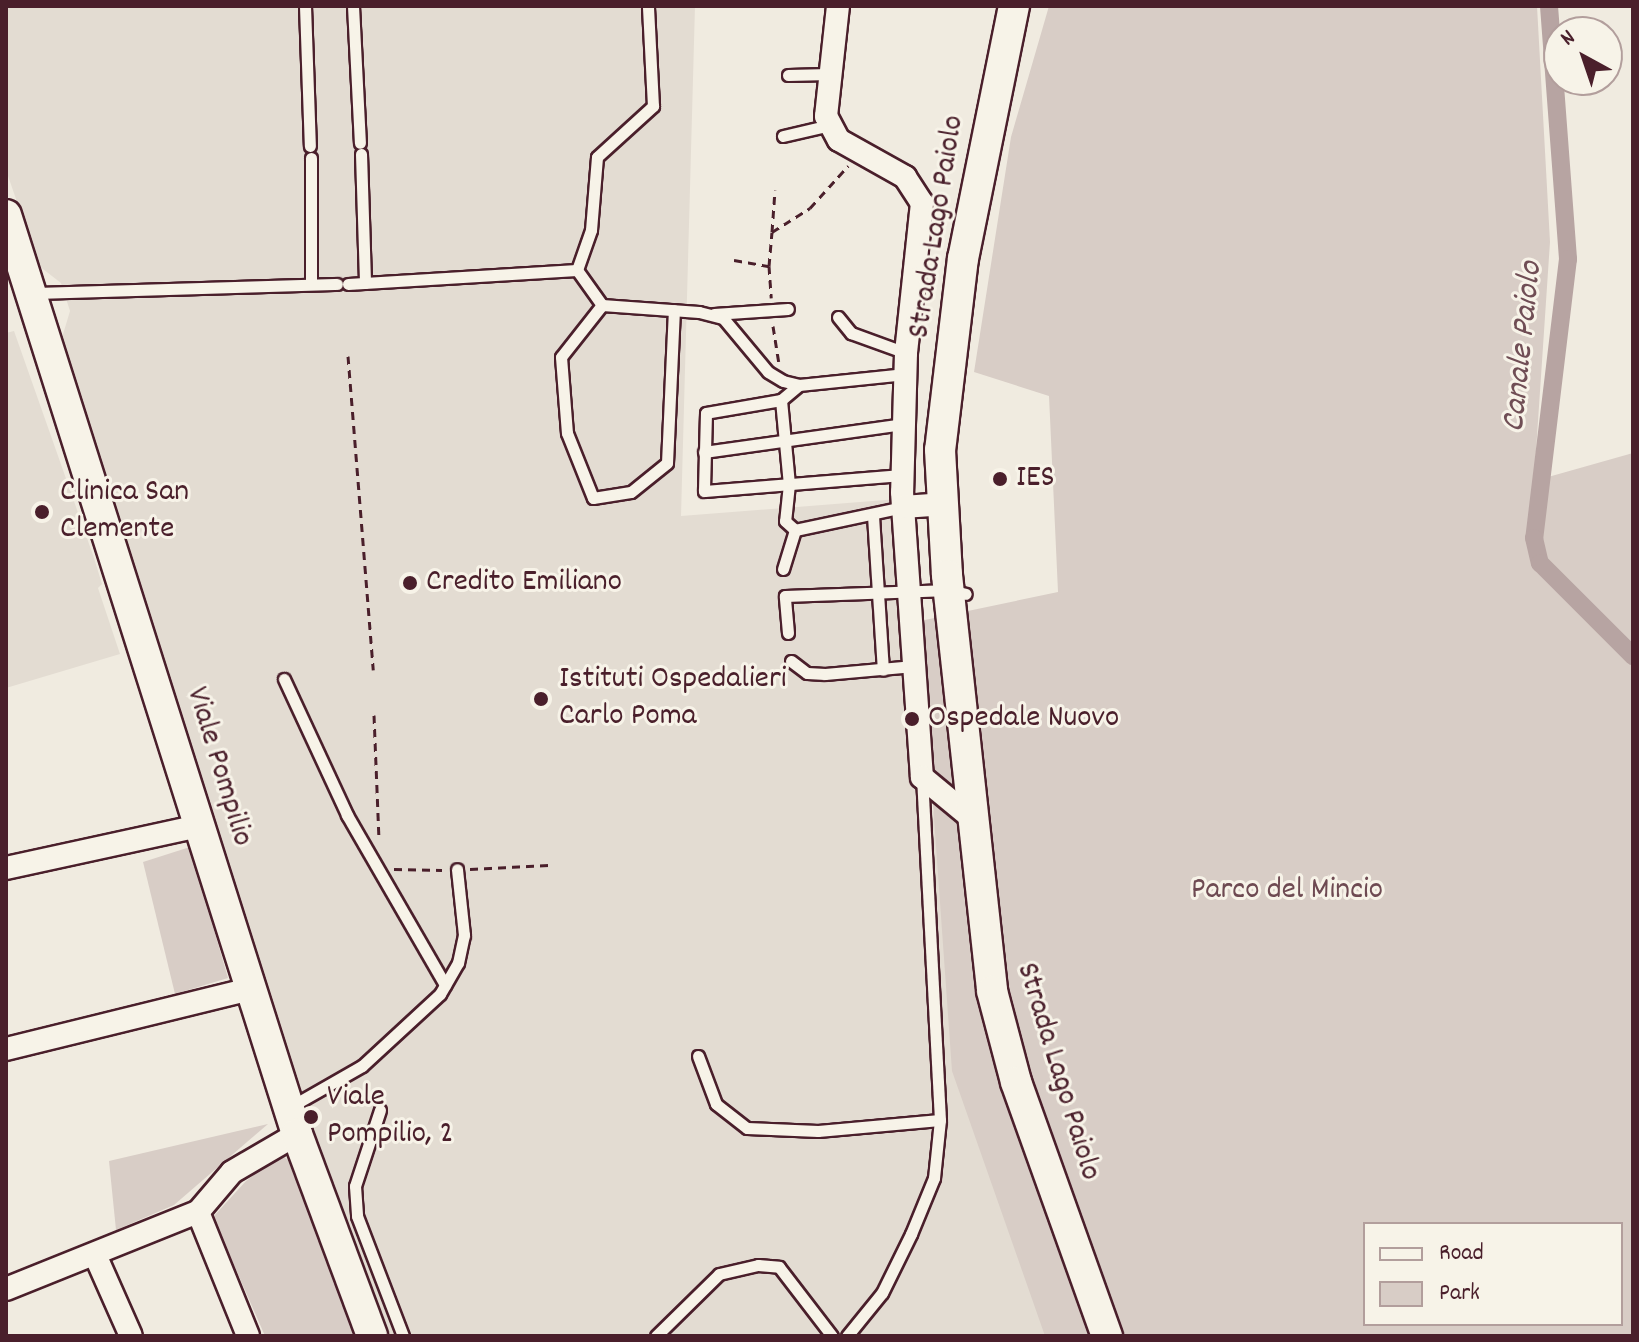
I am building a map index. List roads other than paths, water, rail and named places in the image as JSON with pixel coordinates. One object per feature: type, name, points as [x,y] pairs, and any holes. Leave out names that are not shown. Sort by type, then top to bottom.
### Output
[{"type":"street","points":[[838,6],[825,105],[830,125],[839,140],[862,156],[905,177],[922,203],[905,364],[902,475],[922,777],[974,820]]},
{"type":"street","name":"Strada Lago Paiolo","points":[[957,592],[942,504],[940,450],[963,258],[1014,6]]},
{"type":"street","name":"Strada Lago Paiolo","points":[[997,89],[1029,6]]},
{"type":"street","name":"Viale Pompilio","points":[[6,215],[292,1121],[372,1336]]},
{"type":"street","name":"Strada Lago Paiolo","points":[[951,376],[957,592],[974,820],[992,991],[1016,1082],[1107,1336]]},
{"type":"street","points":[[903,507],[942,504]]},
{"type":"street","points":[[6,868],[200,829]]},
{"type":"street","points":[[6,1049],[250,989]]},
{"type":"street","points":[[6,1289],[96,1257],[198,1212],[232,1172],[292,1121]]},
{"type":"street","points":[[198,1212],[248,1336]]},
{"type":"street","points":[[96,1257],[131,1336]]},
{"type":"lane","points":[[305,6],[311,152],[311,284]]},
{"type":"lane","points":[[353,6],[365,283]]},
{"type":"lane","points":[[577,270],[591,230],[597,157],[653,106],[648,6]]},
{"type":"lane","points":[[788,75],[829,74]]},
{"type":"lane","points":[[783,136],[830,125]]},
{"type":"lane","points":[[32,293],[343,284],[577,270]]},
{"type":"lane","points":[[577,270],[602,305]]},
{"type":"lane","points":[[602,305],[713,314],[788,309]]},
{"type":"lane","points":[[602,305],[561,357],[567,433],[593,498],[631,492],[667,463],[674,310]]},
{"type":"lane","points":[[713,314],[735,326],[768,372],[783,381],[799,385],[905,364]]},
{"type":"lane","points":[[838,317],[851,333],[905,364]]},
{"type":"lane","points":[[799,385],[781,400],[706,413],[704,491],[902,475]]},
{"type":"lane","points":[[781,400],[789,484],[785,521],[795,530]]},
{"type":"lane","points":[[704,452],[904,424]]},
{"type":"lane","points":[[795,530],[873,516],[903,507]]},
{"type":"lane","points":[[873,516],[883,670]]},
{"type":"lane","points":[[783,569],[795,530]]},
{"type":"lane","points":[[788,633],[785,596],[957,592]]},
{"type":"lane","points":[[791,661],[807,673],[914,666]]},
{"type":"lane","points":[[284,679],[347,815],[445,985]]},
{"type":"lane","points":[[847,1336],[882,1293],[934,1178],[940,1120],[922,777]]},
{"type":"lane","points":[[6,875],[200,829]]},
{"type":"lane","points":[[292,1121],[362,1066],[445,985],[458,963],[464,935],[457,869]]},
{"type":"lane","points":[[698,1056],[716,1104],[747,1128],[818,1131],[940,1120]]},
{"type":"lane","points":[[380,1110],[355,1186],[357,1216],[403,1336]]},
{"type":"lane","points":[[656,1336],[719,1274],[758,1265],[779,1267],[832,1336]]},
{"type":"waterway","name":"Canale Paiolo","points":[[1549,6],[1568,259],[1534,538],[1540,563],[1633,656]]},
{"type":"place","name":"IES","points":[[1000,479]]},
{"type":"place","name":"Clinica San Clemente","points":[[42,512]]},
{"type":"place","name":"Credito Emiliano","points":[[410,583]]},
{"type":"place","name":"Istituti Ospedalieri Carlo Poma","points":[[541,699]]},
{"type":"place","name":"Ospedale Nuovo","points":[[912,719]]},
{"type":"place","name":"Viale Pompilio, 2","points":[[311,1117]]},
{"type":"park label","name":"Parco del Mincio","points":[[1287,891]]}]
